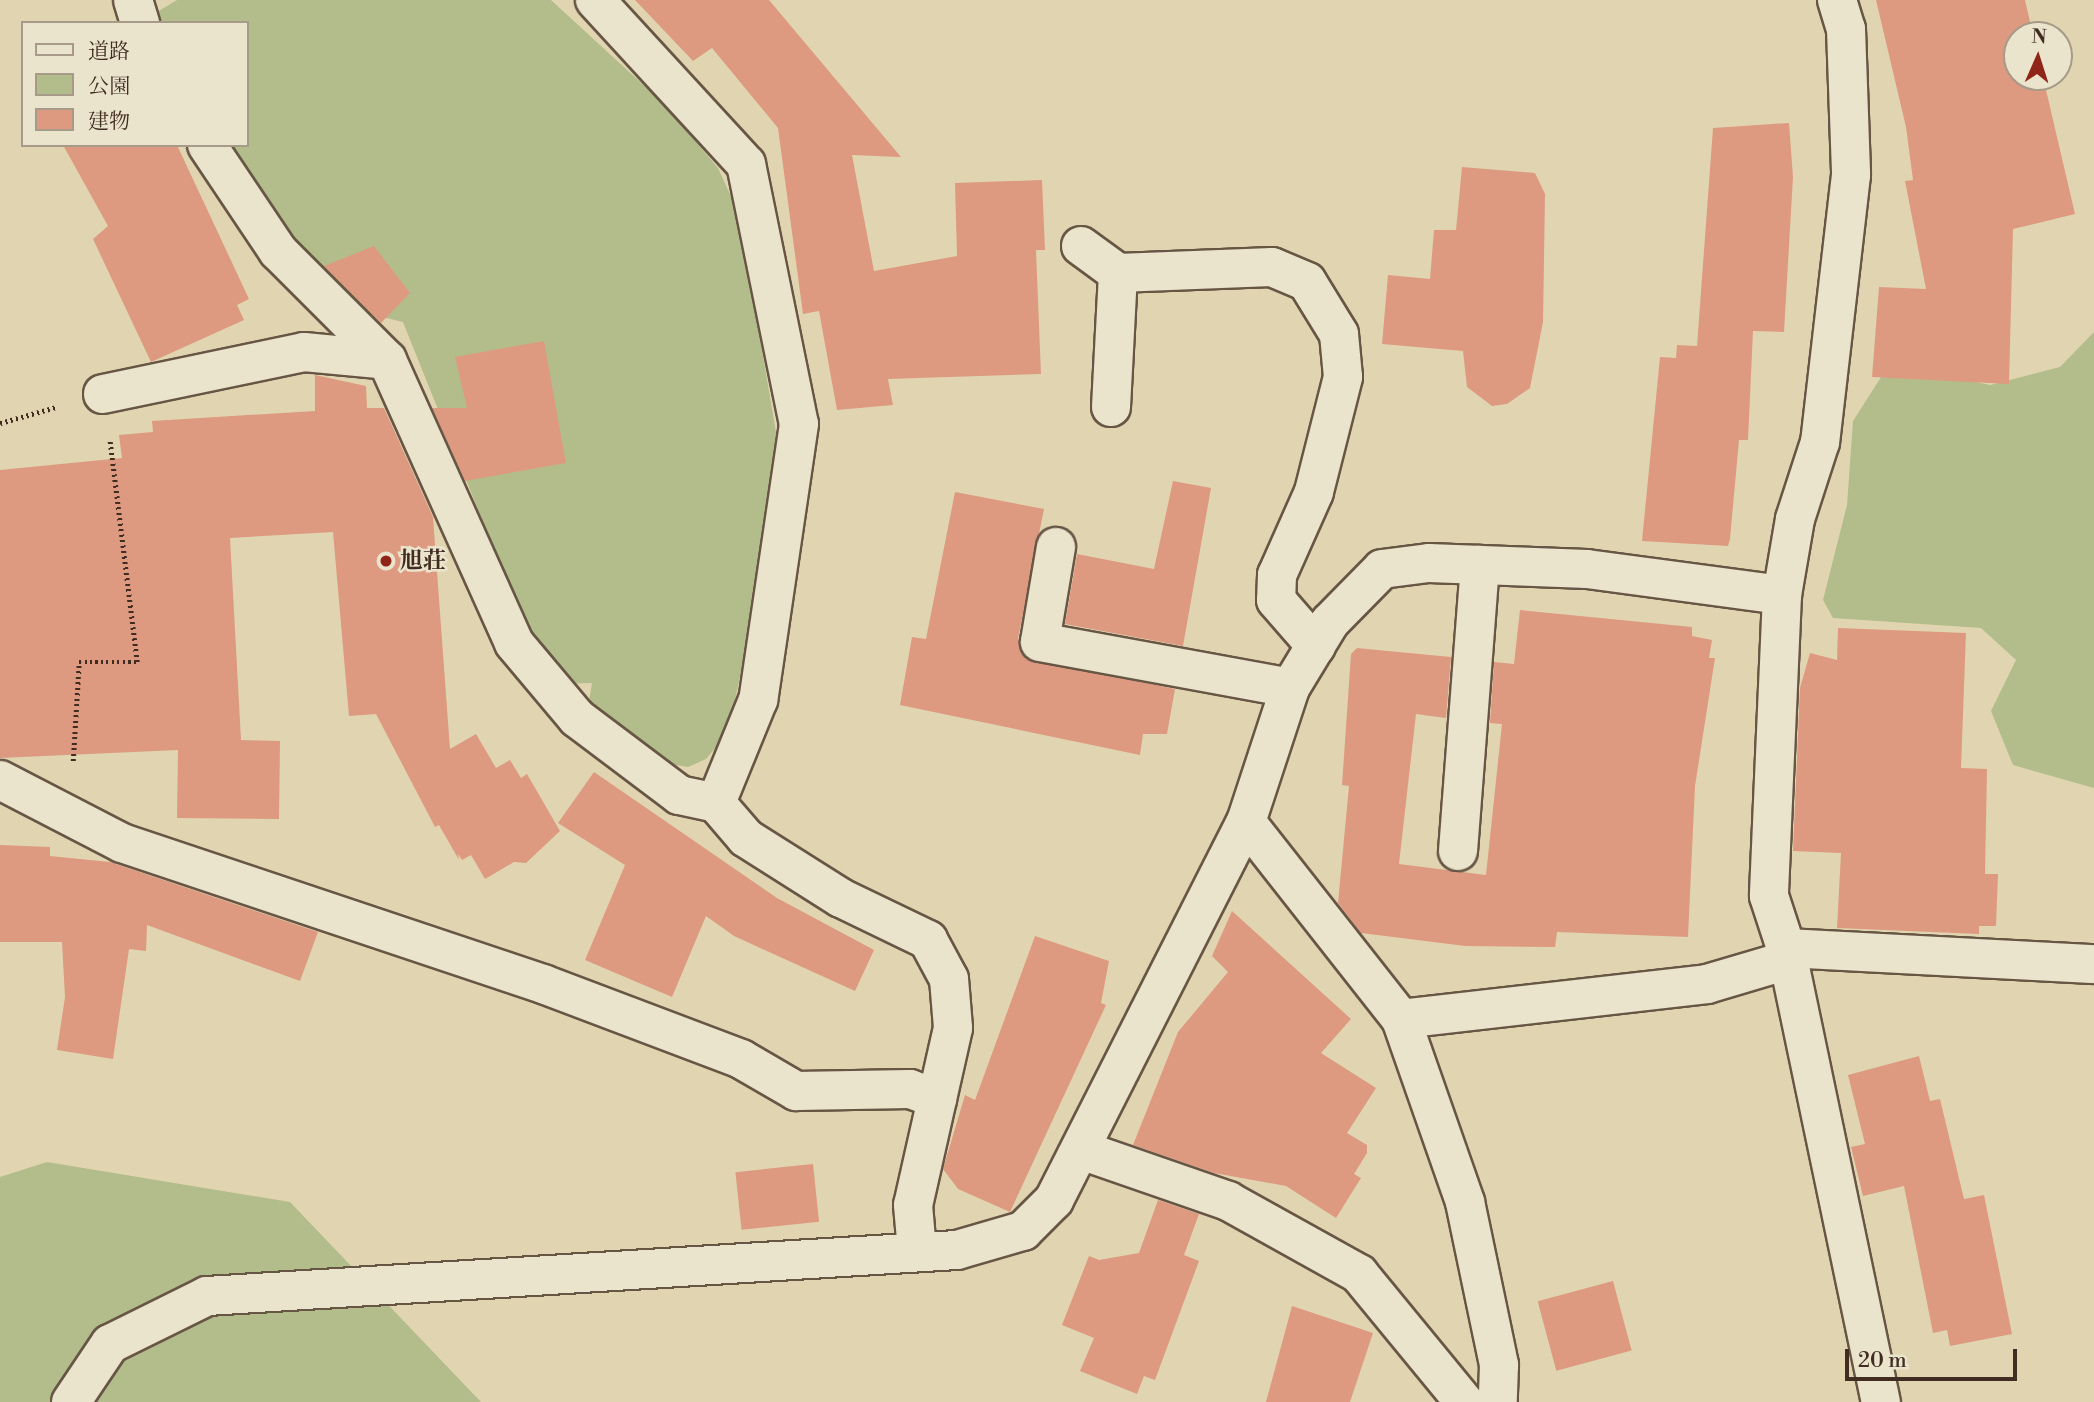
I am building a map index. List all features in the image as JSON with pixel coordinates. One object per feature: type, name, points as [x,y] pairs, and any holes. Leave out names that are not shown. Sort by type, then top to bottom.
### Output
[{"type":"street","points":[[134,0],[139,21]]},
{"type":"street","points":[[595,0],[746,164],[799,424],[758,700],[716,803]]},
{"type":"street","points":[[1837,0],[1847,41],[1851,174],[1820,442],[1795,519],[1782,595],[1769,896],[1787,954],[1881,1402]]},
{"type":"street","points":[[208,147],[278,250],[387,360],[514,643],[578,718],[679,795],[716,803],[746,838],[841,898],[928,940],[949,979],[953,1028],[913,1205],[917,1251]]},
{"type":"street","points":[[1081,246],[1118,273],[1272,267],[1307,282],[1339,334],[1343,377],[1332,436],[1277,575],[1276,600],[1316,646]]},
{"type":"street","points":[[1111,407],[1118,273]]},
{"type":"street","points":[[103,394],[304,352],[387,360]]},
{"type":"street","points":[[1056,547],[1040,642],[1290,688]]},
{"type":"street","points":[[71,1402],[110,1344],[207,1296],[957,1250],[1023,1231],[1054,1200],[1246,822],[1290,688],[1316,646],[1382,569],[1480,565],[1688,578],[1782,595]]},
{"type":"street","points":[[1458,850],[1480,565]]},
{"type":"street","points":[[0,780],[122,843],[327,916],[543,984],[741,1059],[796,1091],[909,1089],[937,1099]]},
{"type":"street","points":[[1246,822],[1401,1019],[1465,1202],[1499,1365],[1498,1402]]},
{"type":"street","points":[[1401,1019],[1707,984],[1787,954],[2094,964]]},
{"type":"street","points":[[1080,1150],[1228,1201],[1359,1274],[1464,1402]]},
{"type":"path","points":[[0,423],[103,394],[137,662],[79,662],[69,815]]},
{"type":"green space","points":[[177,0],[551,0],[663,103],[718,168],[739,214],[778,444],[766,552],[728,733],[706,759],[688,767],[651,761],[588,707],[592,683],[560,684],[527,632],[403,322],[366,313],[247,192],[221,147],[248,147],[248,21],[148,21],[147,18]]},
{"type":"green space","points":[[2094,332],[2094,788],[2013,765],[1991,711],[2016,660],[1981,628],[1833,618],[1823,600],[1847,505],[1853,421],[1890,363],[1990,385],[2060,367]]},
{"type":"green space","points":[[47,1162],[290,1202],[481,1402],[0,1402],[0,1177]]},
{"type":"building","points":[[635,0],[769,0],[901,157],[852,155],[874,271],[957,256],[955,183],[1042,180],[1045,250],[1036,250],[1041,374],[888,379],[893,405],[837,410],[819,311],[803,314],[778,128],[712,48],[693,61]]},
{"type":"building","points":[[1876,0],[2025,0],[2030,21],[2003,21],[2003,91],[2046,91],[2075,214],[2013,229],[2009,384],[1872,377],[1879,287],[1926,289],[1905,181],[1913,180],[1906,127]]},
{"type":"building","points":[[1789,123],[1793,177],[1784,332],[1753,331],[1748,440],[1739,440],[1728,546],[1642,541],[1660,357],[1676,358],[1677,345],[1697,346],[1713,128]]},
{"type":"building","points":[[64,147],[178,147],[249,299],[237,305],[244,320],[151,362],[93,239],[108,226]]},
{"type":"building","points":[[1462,167],[1535,173],[1545,194],[1543,322],[1530,388],[1507,404],[1492,406],[1467,387],[1463,351],[1382,344],[1388,275],[1430,279],[1434,230],[1456,230]]},
{"type":"building","points":[[374,246],[410,293],[381,323],[324,266]]},
{"type":"building","points":[[544,341],[566,463],[465,481],[432,408],[467,408],[455,357]]},
{"type":"building","points":[[315,375],[366,386],[367,408],[384,408],[433,517],[450,749],[476,734],[496,768],[510,760],[521,778],[527,774],[560,831],[526,863],[514,862],[485,879],[471,855],[462,860],[458,854],[459,860],[439,825],[435,827],[376,714],[349,716],[333,532],[230,538],[241,740],[280,741],[279,819],[177,818],[178,750],[0,758],[0,470],[122,458],[119,435],[153,432],[152,421],[315,411]]},
{"type":"building","points":[[1173,481],[1211,488],[1183,646],[1065,624],[1077,554],[1154,569]]},
{"type":"building","points":[[955,492],[1044,509],[1018,638],[1025,658],[1175,689],[1167,734],[1143,734],[1140,755],[900,705],[912,637],[926,639]]},
{"type":"building","points":[[1520,610],[1692,627],[1692,636],[1712,640],[1709,658],[1715,658],[1695,786],[1688,937],[1557,932],[1555,947],[1465,946],[1361,933],[1338,903],[1349,786],[1342,785],[1351,654],[1357,648],[1451,657],[1446,718],[1416,714],[1399,864],[1486,875],[1502,724],[1490,723],[1494,662],[1514,664]]},
{"type":"building","points":[[1838,628],[1966,633],[1961,768],[1987,769],[1985,874],[1998,874],[1996,926],[1979,926],[1979,934],[1837,928],[1841,853],[1793,851],[1800,688],[1810,653],[1837,660]]},
{"type":"building","points":[[594,772],[777,898],[874,950],[855,991],[734,936],[706,916],[672,997],[585,960],[625,865],[558,823]]},
{"type":"building","points":[[0,845],[50,847],[50,856],[110,862],[318,932],[300,981],[147,925],[146,951],[129,949],[113,1059],[57,1050],[65,997],[62,942],[0,942]]},
{"type":"building","points":[[1232,911],[1351,1019],[1321,1053],[1376,1088],[1347,1133],[1367,1145],[1367,1153],[1354,1174],[1361,1178],[1336,1218],[1286,1186],[1214,1173],[1133,1145],[1178,1032],[1228,972],[1212,956]]},
{"type":"building","points":[[1035,936],[1109,961],[1101,1003],[1106,1005],[1010,1212],[958,1189],[943,1169],[965,1095],[975,1100]]},
{"type":"building","points":[[1919,1056],[1930,1101],[1940,1099],[1964,1199],[1984,1195],[2012,1334],[1950,1346],[1947,1330],[1933,1333],[1904,1186],[1863,1196],[1851,1147],[1865,1144],[1848,1075]]},
{"type":"building","points":[[813,1164],[819,1222],[741,1230],[735,1172]]},
{"type":"building","points":[[1158,1200],[1199,1214],[1184,1255],[1199,1261],[1155,1380],[1144,1376],[1137,1394],[1080,1371],[1094,1338],[1062,1325],[1089,1256],[1099,1260],[1139,1253]]},
{"type":"building","points":[[1613,1281],[1632,1351],[1556,1371],[1538,1301]]},
{"type":"building","points":[[1292,1306],[1373,1333],[1350,1402],[1266,1402]]},
{"type":"place","name":"旭荘","points":[[386,561]]}]
